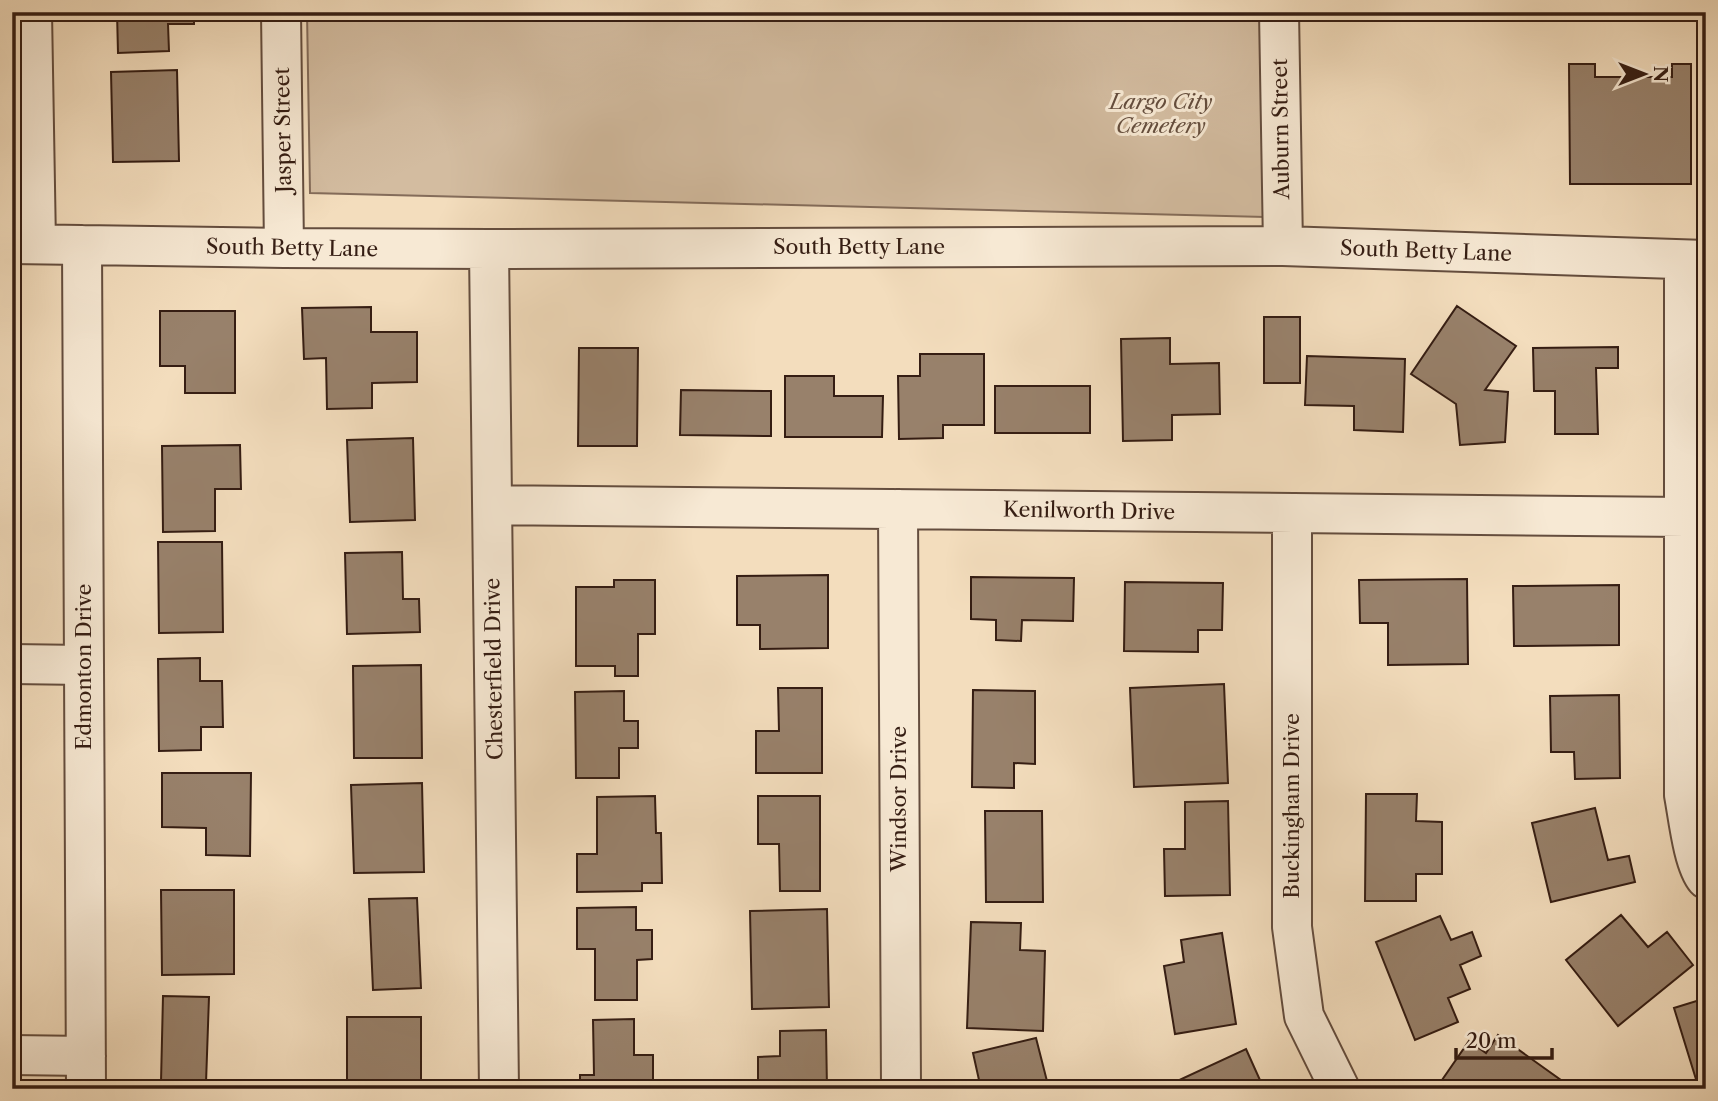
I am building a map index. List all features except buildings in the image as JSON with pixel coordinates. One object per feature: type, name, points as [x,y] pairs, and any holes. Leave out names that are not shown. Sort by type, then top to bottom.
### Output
[{"type":"street","points":[[24,244],[32,12]]},
{"type":"street","name":"Jasper Street","points":[[281,12],[284,248]]},
{"type":"street","name":"Auburn Street","points":[[1279,12],[1283,246]]},
{"type":"street","name":"South Betty Lane","points":[[24,244],[489,249],[1283,246],[1695,260]]},
{"type":"street","name":"Edmonton Drive","points":[[82,245],[86,1072]]},
{"type":"street","name":"Chesterfield Drive","points":[[489,249],[499,1089]]},
{"type":"street","points":[[1695,260],[1685,517],[1684,795],[1692,842],[1706,879]]},
{"type":"street","name":"Kenilworth Drive","points":[[493,505],[1685,517]]},
{"type":"street","name":"Windsor Drive","points":[[898,509],[901,1089]]},
{"type":"street","name":"Buckingham Drive","points":[[1292,513],[1292,927],[1304,1016],[1340,1089]]},
{"type":"street","points":[[12,664],[84,665]]},
{"type":"street","points":[[12,1055],[86,1072]]},
{"type":"green space","name":"Largo City Cemetery","points":[[307,12],[1260,12],[1265,217],[310,193]]}]
